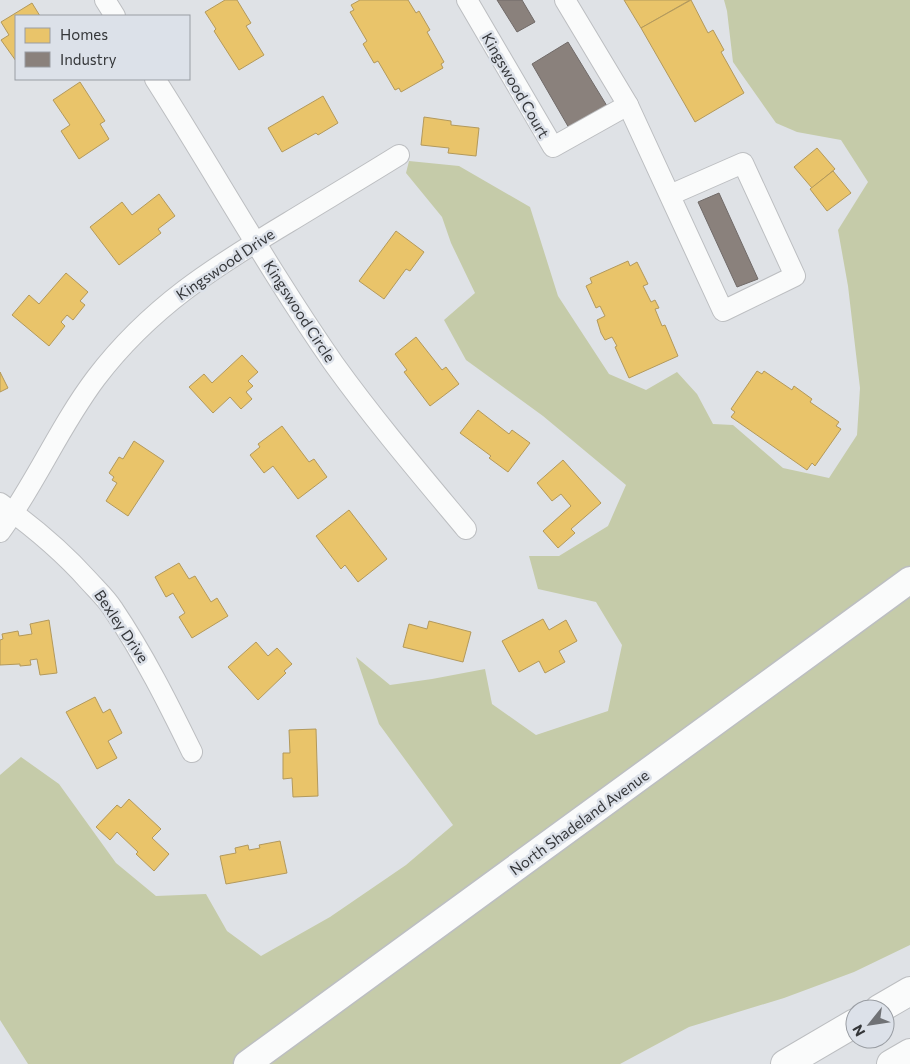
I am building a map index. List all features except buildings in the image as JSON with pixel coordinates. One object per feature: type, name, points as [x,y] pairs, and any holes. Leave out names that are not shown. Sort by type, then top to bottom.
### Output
[{"type":"highway","points":[[895,1000],[910,991]]},
{"type":"highway","points":[[785,1064],[845,1029]]},
{"type":"highway","points":[[891,1064],[910,1053]]},
{"type":"main road","name":"North Shadeland Avenue","points":[[247,1064],[910,580]]},
{"type":"street","points":[[105,0],[114,15]]},
{"type":"street","name":"Kingswood Court","points":[[467,0],[553,147],[628,105]]},
{"type":"street","points":[[565,0],[628,105],[723,311],[795,276],[743,163],[670,195]]},
{"type":"street","name":"Kingswood Circle","points":[[156,80],[292,302],[364,404],[466,529]]},
{"type":"street","name":"Kingswood Drive","points":[[0,532],[7,508],[31,485],[69,416],[96,378],[126,342],[195,281],[255,242],[399,156]]},
{"type":"street","name":"Bexley Drive","points":[[7,508],[29,524],[70,560],[114,609],[157,680],[192,752]]},
{"type":"green space","points":[[724,0],[910,0],[910,945],[854,972],[784,998],[689,1027],[620,1064],[28,1064],[0,1020],[0,775],[21,757],[59,784],[116,863],[156,896],[206,894],[227,931],[261,956],[330,917],[406,865],[453,825],[379,724],[356,657],[390,685],[485,669],[492,704],[536,735],[608,711],[622,645],[596,602],[538,589],[529,556],[559,556],[608,526],[626,485],[543,416],[466,360],[444,320],[475,293],[451,243],[442,217],[406,173],[409,161],[459,166],[530,207],[558,296],[609,374],[646,390],[677,372],[697,394],[713,424],[733,425],[783,468],[829,478],[857,435],[860,388],[848,286],[838,230],[868,182],[841,140],[797,132],[776,123],[733,62]]}]
